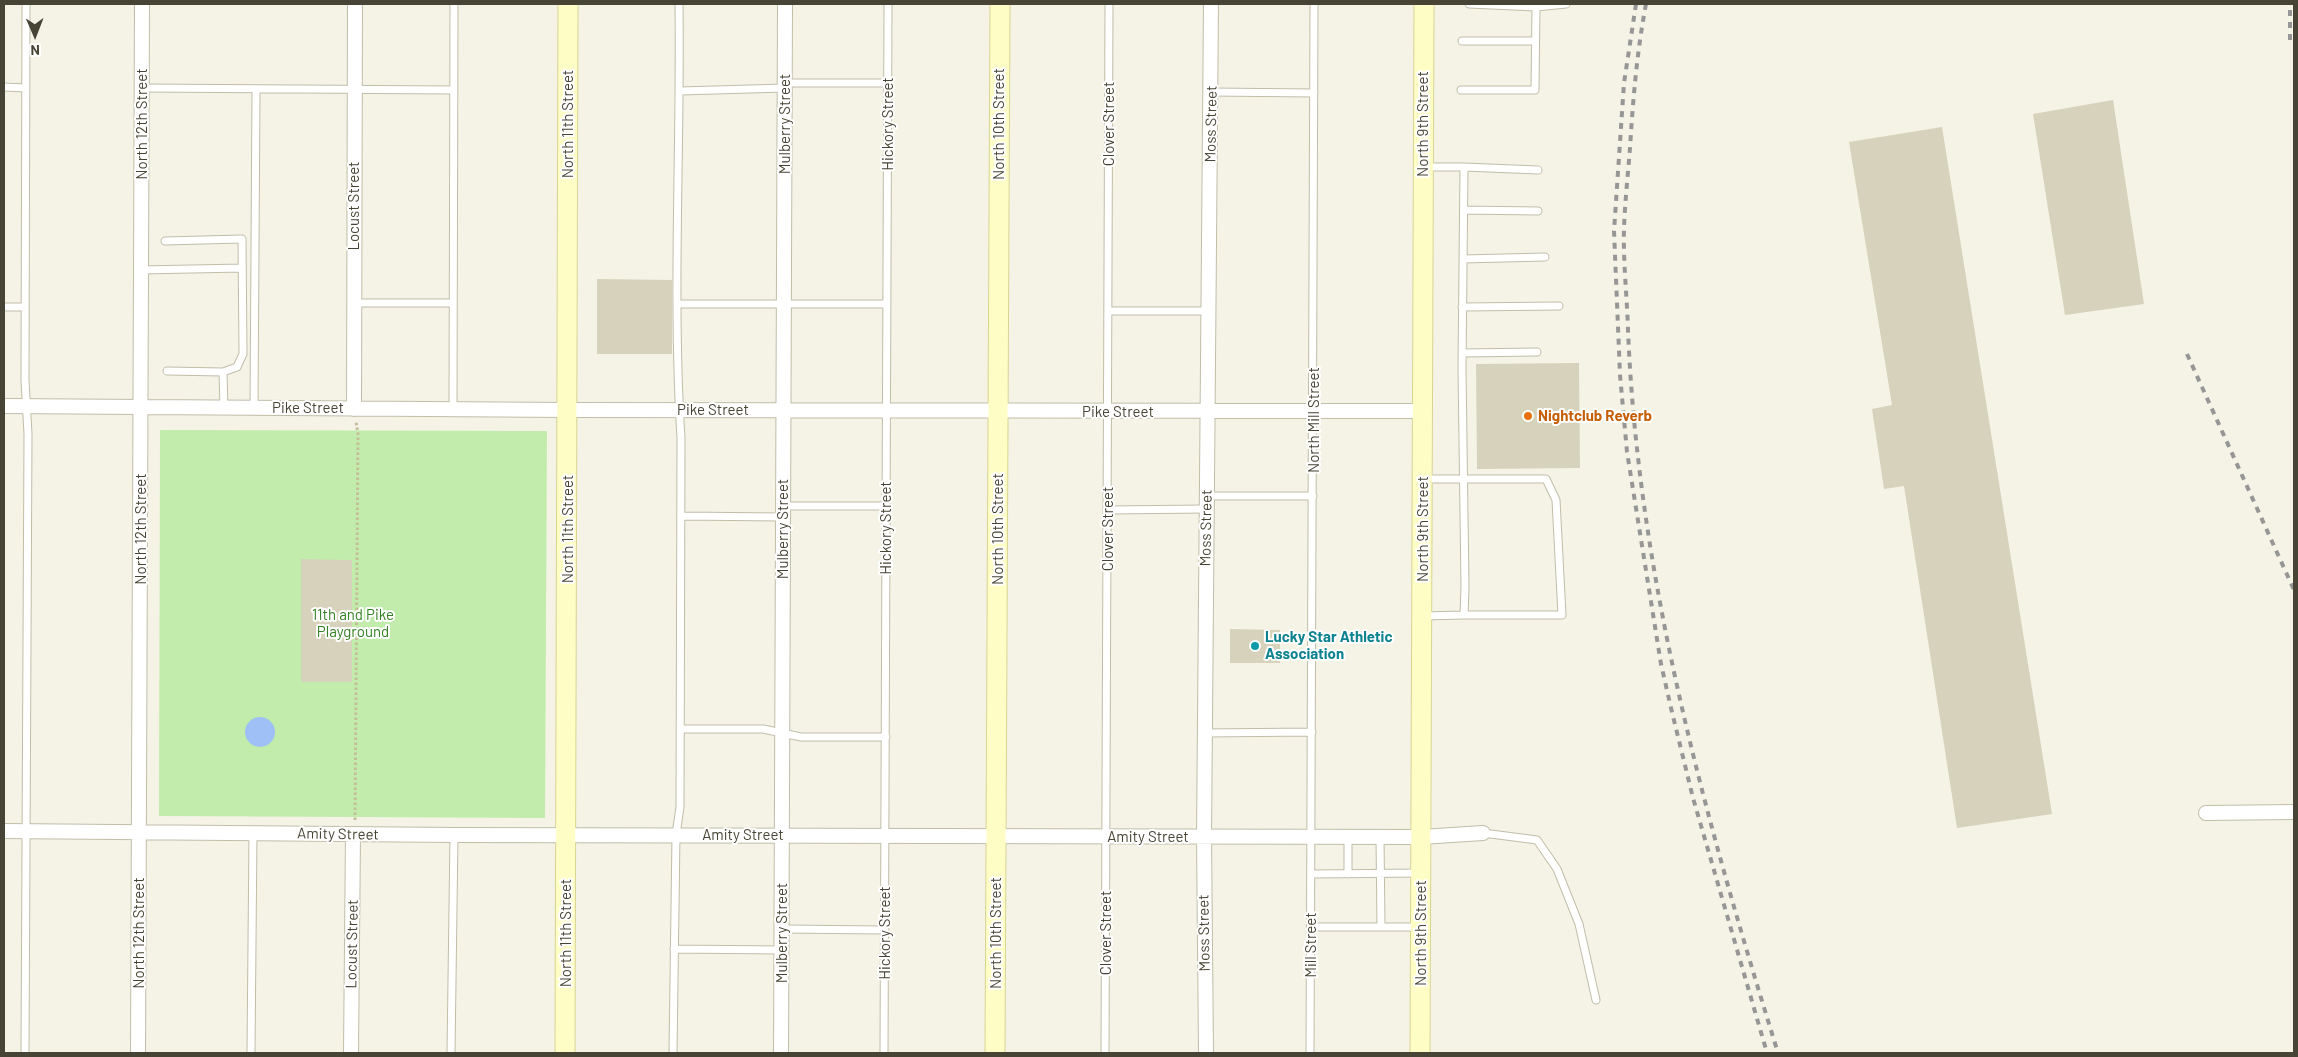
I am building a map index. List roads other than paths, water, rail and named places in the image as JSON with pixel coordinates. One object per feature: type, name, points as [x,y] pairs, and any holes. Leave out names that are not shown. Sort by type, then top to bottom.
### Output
[{"type":"street","name":"North 12th Street","points":[[138,1053],[142,4]]},
{"type":"street","name":"Locust Street","points":[[354,409],[355,4]]},
{"type":"street","name":"North 11th Street","points":[[565,1053],[568,4]]},
{"type":"street","name":"Mulberry Street","points":[[781,1053],[785,4]]},
{"type":"street","name":"North 10th Street","points":[[995,1053],[1000,4]]},
{"type":"street","name":"Moss Street","points":[[1206,1053],[1204,733],[1211,4]]},
{"type":"street","name":"North 9th Street","points":[[1420,1053],[1424,4]]},
{"type":"street","name":"Pike Street","points":[[4,406],[453,410],[1423,412]]},
{"type":"street","points":[[2206,813],[2294,812]]},
{"type":"street","name":"Amity Street","points":[[4,831],[454,835],[1422,838],[1483,833]]},
{"type":"street","name":"Locust Street","points":[[351,1053],[354,834]]},
{"type":"lane","points":[[25,1053],[28,434],[26,4]]},
{"type":"lane","points":[[453,410],[454,4]]},
{"type":"lane","points":[[673,1053],[676,835],[680,807],[679,4]]},
{"type":"lane","name":"Hickory Street","points":[[884,1053],[888,4]]},
{"type":"lane","name":"Clover Street","points":[[1105,1053],[1109,4]]},
{"type":"lane","name":"North Mill Street","points":[[1312,837],[1314,4]]},
{"type":"lane","points":[[1469,4],[1566,4]]},
{"type":"lane","points":[[1461,90],[1535,90],[1536,5]]},
{"type":"lane","points":[[1462,41],[1535,41]]},
{"type":"lane","points":[[680,91],[785,85],[888,83]]},
{"type":"lane","points":[[4,88],[26,88]]},
{"type":"lane","points":[[142,88],[454,90]]},
{"type":"lane","points":[[254,408],[256,89]]},
{"type":"lane","points":[[1211,92],[1314,94]]},
{"type":"lane","points":[[1423,167],[1538,170]]},
{"type":"lane","points":[[1464,167],[1462,307],[1464,615]]},
{"type":"lane","points":[[1464,210],[1538,210]]},
{"type":"lane","points":[[165,240],[242,240],[243,354],[238,367],[223,372],[167,372]]},
{"type":"lane","points":[[1463,259],[1545,257]]},
{"type":"lane","points":[[141,270],[242,268]]},
{"type":"lane","points":[[354,303],[453,303]]},
{"type":"lane","points":[[678,304],[887,304]]},
{"type":"lane","points":[[1462,307],[1559,306]]},
{"type":"lane","points":[[4,307],[26,307]]},
{"type":"lane","points":[[1108,312],[1208,311]]},
{"type":"lane","points":[[1462,353],[1537,352]]},
{"type":"lane","points":[[223,372],[224,408]]},
{"type":"lane","points":[[1422,616],[1562,615],[1556,500],[1546,479],[1423,479]]},
{"type":"lane","points":[[1108,510],[1313,496]]},
{"type":"lane","points":[[681,516],[886,506]]},
{"type":"lane","points":[[680,729],[764,729],[801,737],[886,737]]},
{"type":"lane","points":[[1204,733],[1312,732]]},
{"type":"lane","points":[[251,1053],[253,833]]},
{"type":"lane","points":[[1483,833],[1537,840],[1557,869],[1579,924],[1596,1000]]},
{"type":"lane","points":[[450,1053],[454,835]]},
{"type":"lane","name":"Mill Street","points":[[1310,1053],[1312,837]]},
{"type":"lane","points":[[1348,837],[1348,874]]},
{"type":"lane","points":[[1380,837],[1381,927]]},
{"type":"lane","points":[[1312,874],[1421,873]]},
{"type":"lane","points":[[1312,927],[1421,927]]},
{"type":"lane","points":[[782,929],[884,930]]},
{"type":"lane","points":[[674,949],[782,950]]},
{"type":"water","points":[[260,717],[271,721],[275,732],[271,743],[260,747],[249,743],[245,732],[249,721]]},
{"type":"railway","points":[[1636,4],[1624,83],[1614,231],[1620,375],[1627,452],[1661,664],[1671,708],[1693,798],[1767,1053]]},
{"type":"railway","points":[[1646,4],[1634,93],[1624,241],[1634,423],[1645,515],[1679,696],[1701,786],[1725,876],[1778,1053]]},
{"type":"railway","points":[[2290,4],[2290,40]]},
{"type":"railway","points":[[2187,354],[2294,590]]},
{"type":"place","name":"Nightclub Reverb","points":[[1528,416]]},
{"type":"place","name":"Lucky Star Athletic Association","points":[[1255,646]]},
{"type":"park label","name":"11th and Pike Playground","points":[[353,624]]}]
